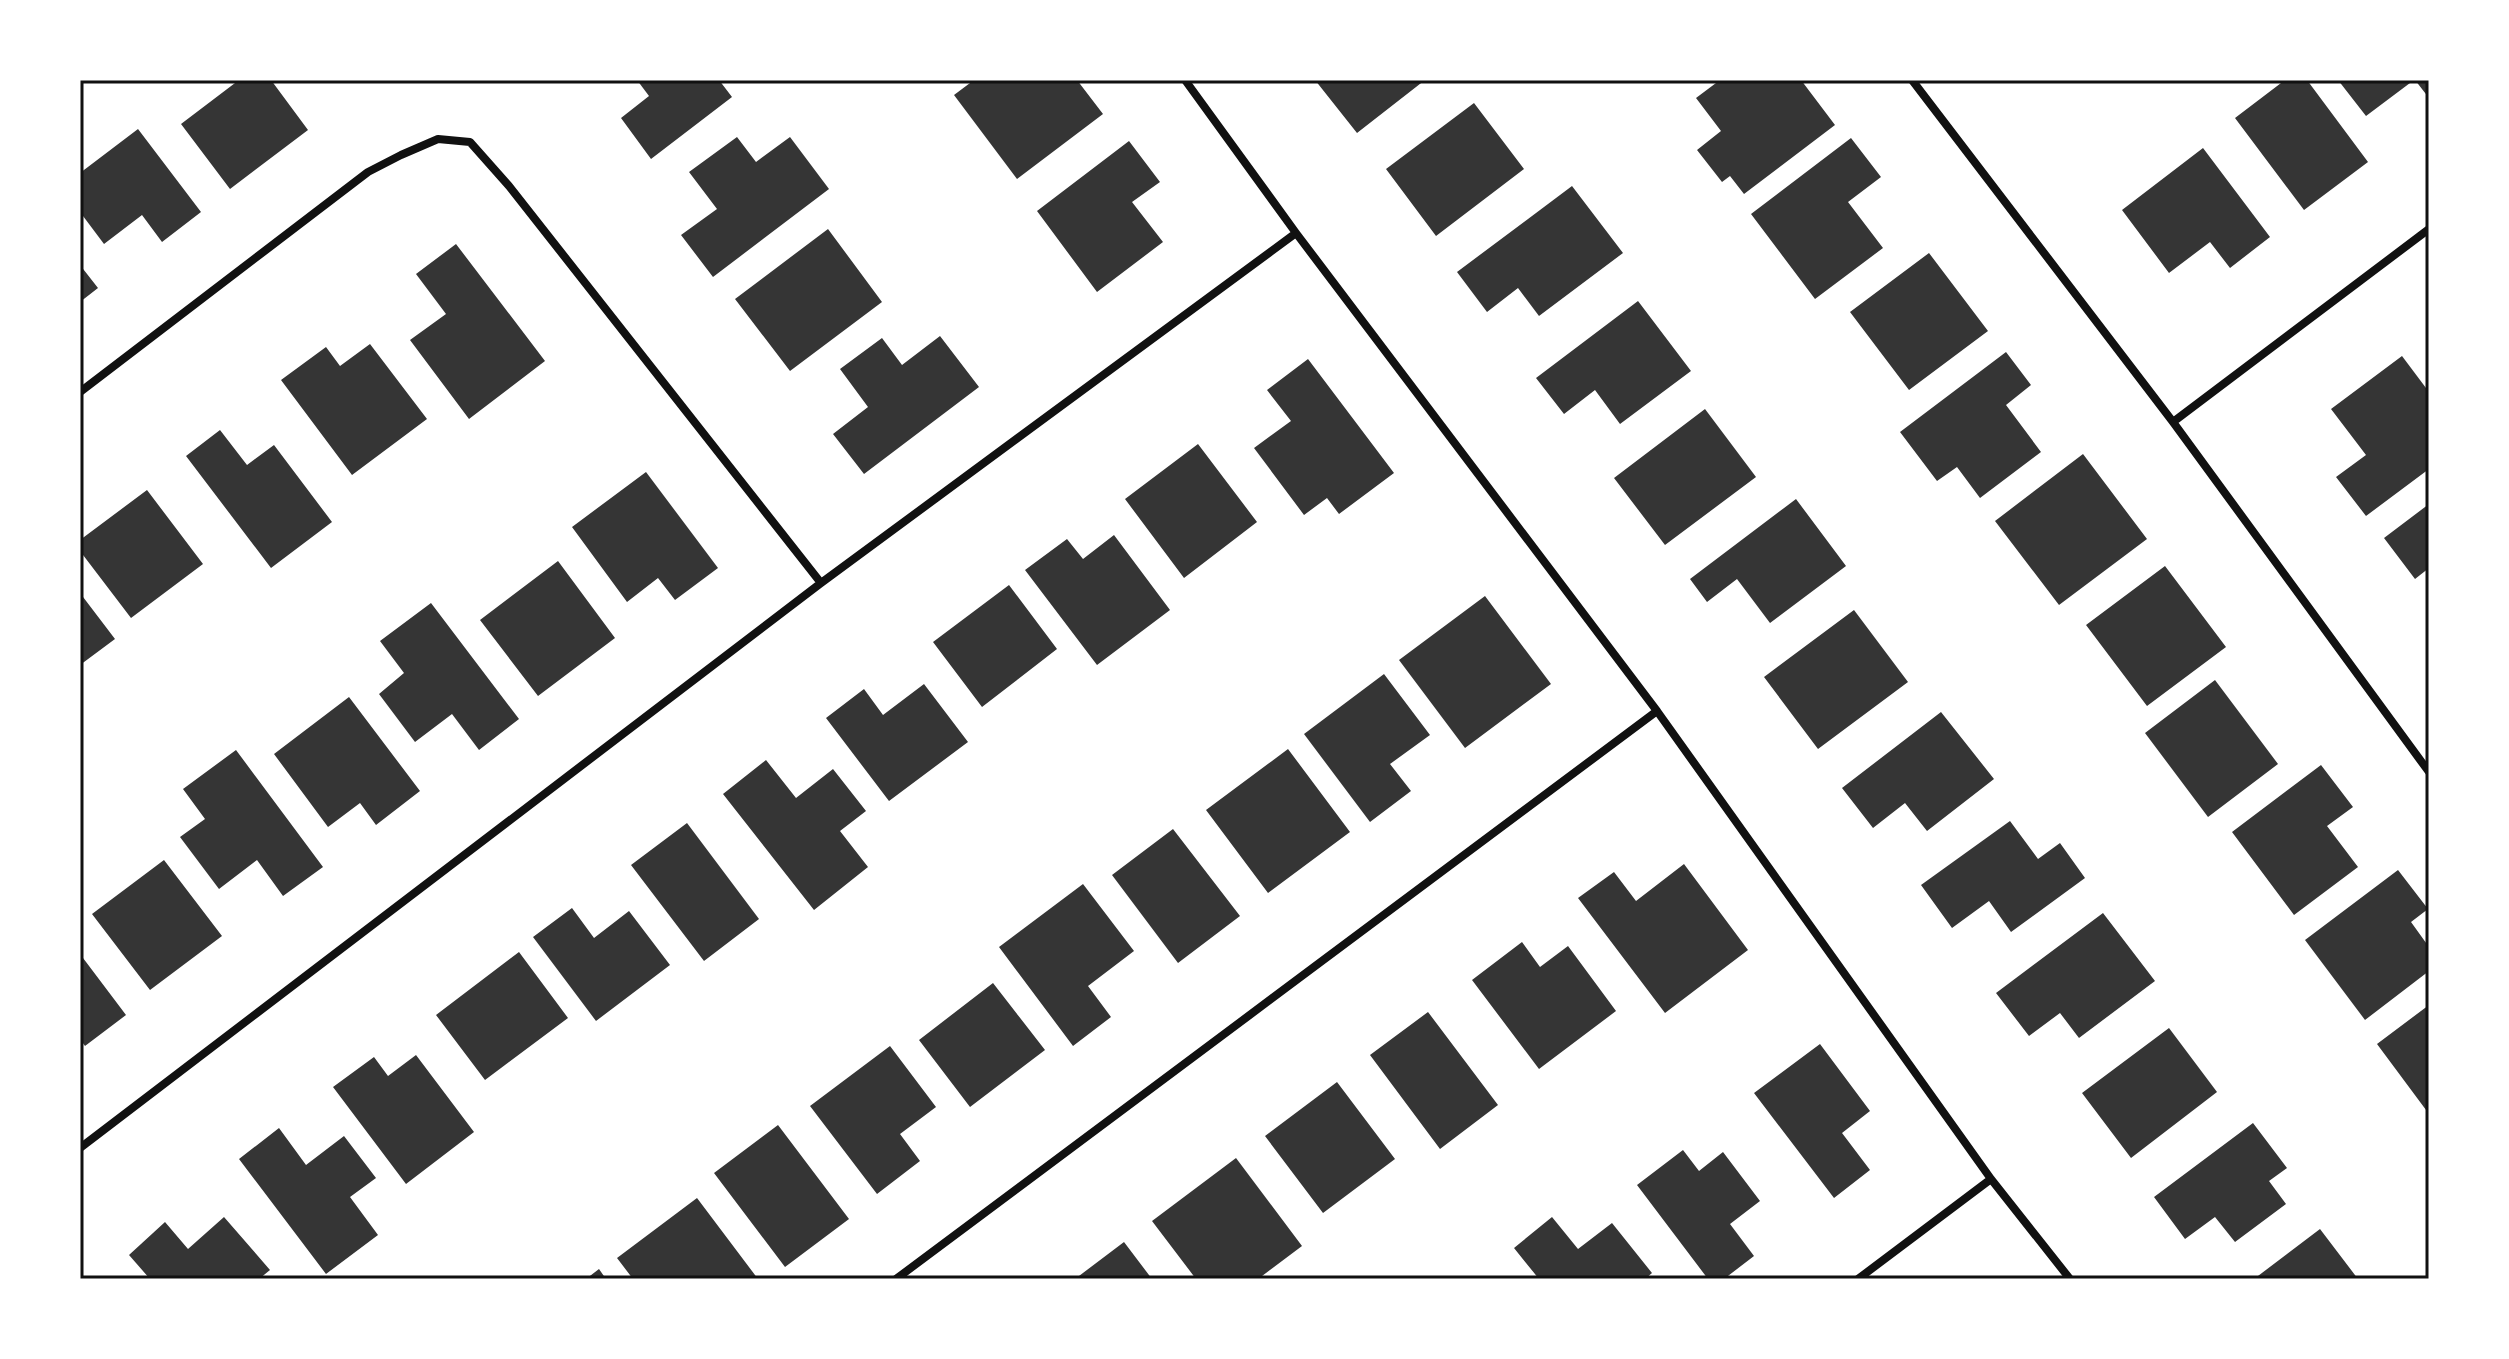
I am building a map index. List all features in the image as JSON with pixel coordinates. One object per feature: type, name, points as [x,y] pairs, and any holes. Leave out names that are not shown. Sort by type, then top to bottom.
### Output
[{"type":"street","points":[[1185,80],[1296,233],[1657,711],[1991,1179],[2070,1279]]},
{"type":"street","points":[[1912,80],[2173,422],[2429,772]]},
{"type":"street","points":[[80,392],[368,172],[438,139],[470,142],[509,186],[821,583]]},
{"type":"street","points":[[2173,422],[2429,229]]},
{"type":"street","points":[[80,1148],[821,583],[1296,233]]},
{"type":"street","points":[[896,1279],[1657,711]]},
{"type":"street","points":[[1858,1279],[1991,1179]]},
{"type":"building","points":[[239,80],[271,80],[308,130],[230,189],[181,124]]},
{"type":"building","points":[[637,80],[719,80],[732,97],[651,159],[621,118],[649,96]]},
{"type":"building","points":[[974,80],[1077,80],[1103,114],[1017,179],[954,95]]},
{"type":"building","points":[[1315,80],[1425,80],[1357,133]]},
{"type":"building","points":[[1720,80],[1801,80],[1835,125],[1744,194],[1730,176],[1722,182],[1697,150],[1721,131],[1696,98]]},
{"type":"building","points":[[2285,80],[2307,80],[2368,162],[2304,210],[2235,118]]},
{"type":"building","points":[[2338,80],[2414,80],[2366,116]]},
{"type":"building","points":[[2415,80],[2429,80],[2429,98]]},
{"type":"building","points":[[1474,103],[1524,169],[1436,236],[1386,169]]},
{"type":"building","points":[[138,129],[201,212],[162,242],[142,215],[104,244],[80,212],[80,173]]},
{"type":"building","points":[[737,137],[756,162],[790,137],[829,189],[713,277],[681,235],[717,209],[689,172]]},
{"type":"building","points":[[1851,138],[1881,177],[1848,202],[1883,248],[1815,299],[1751,214]]},
{"type":"building","points":[[1129,141],[1160,182],[1132,202],[1163,242],[1097,292],[1037,211]]},
{"type":"building","points":[[2203,148],[2270,237],[2230,268],[2210,242],[2169,273],[2122,210]]},
{"type":"building","points":[[1572,186],[1623,253],[1539,316],[1518,288],[1487,312],[1457,272]]},
{"type":"building","points":[[828,229],[882,302],[790,371],[735,299]]},
{"type":"building","points":[[456,244],[545,361],[469,419],[410,340],[446,314],[416,274]]},
{"type":"building","points":[[1929,253],[1988,331],[1909,390],[1850,312]]},
{"type":"building","points":[[80,265],[98,288],[80,302]]},
{"type":"building","points":[[1638,301],[1691,371],[1620,424],[1595,390],[1564,414],[1536,378]]},
{"type":"building","points":[[940,336],[979,387],[864,474],[833,434],[868,407],[840,369],[882,338],[902,365]]},
{"type":"building","points":[[370,344],[427,419],[352,475],[281,380],[326,347],[340,366]]},
{"type":"building","points":[[2006,352],[2031,385],[2006,405],[2041,452],[1980,498],[1957,467],[1937,481],[1900,432]]},
{"type":"building","points":[[2402,356],[2429,392],[2429,469],[2366,516],[2336,477],[2366,455],[2331,409]]},
{"type":"building","points":[[1308,359],[1394,473],[1339,514],[1327,498],[1304,515],[1254,448],[1291,421],[1267,390]]},
{"type":"building","points":[[1705,409],[1756,477],[1665,545],[1614,478]]},
{"type":"building","points":[[220,430],[247,465],[274,445],[332,522],[271,568],[186,456]]},
{"type":"building","points":[[1198,444],[1257,522],[1184,578],[1125,499]]},
{"type":"building","points":[[2083,454],[2147,539],[2059,605],[1995,521]]},
{"type":"building","points":[[646,472],[718,568],[675,600],[658,578],[627,602],[572,527]]},
{"type":"building","points":[[147,490],[203,564],[131,618],[80,551],[80,540]]},
{"type":"building","points":[[1796,499],[1846,566],[1770,623],[1737,579],[1707,602],[1690,579]]},
{"type":"building","points":[[2429,504],[2429,568],[2415,579],[2384,538]]},
{"type":"building","points":[[1114,535],[1170,610],[1097,665],[1025,570],[1067,539],[1083,559]]},
{"type":"building","points":[[558,561],[615,638],[538,696],[480,620]]},
{"type":"building","points":[[2165,566],[2226,647],[2147,706],[2086,625]]},
{"type":"building","points":[[1009,585],[1057,649],[982,707],[933,642]]},
{"type":"building","points":[[80,593],[115,639],[80,665]]},
{"type":"building","points":[[1485,596],[1551,684],[1465,748],[1399,660]]},
{"type":"building","points":[[431,603],[519,719],[479,750],[452,714],[415,742],[379,694],[404,673],[380,641]]},
{"type":"building","points":[[1854,610],[1908,682],[1818,749],[1764,677]]},
{"type":"building","points":[[1384,674],[1430,735],[1390,764],[1411,791],[1370,822],[1304,734]]},
{"type":"building","points":[[2215,680],[2278,764],[2208,817],[2145,733]]},
{"type":"building","points":[[924,684],[968,742],[889,801],[826,718],[864,689],[883,715]]},
{"type":"building","points":[[349,697],[420,791],[376,825],[360,803],[328,827],[274,754]]},
{"type":"building","points":[[1941,712],[1994,779],[1927,831],[1905,803],[1873,828],[1842,788]]},
{"type":"building","points":[[1288,749],[1350,832],[1268,893],[1206,810]]},
{"type":"building","points":[[236,750],[323,867],[283,896],[257,860],[219,889],[180,837],[205,819],[183,789]]},
{"type":"building","points":[[766,760],[796,798],[833,769],[866,811],[840,831],[868,867],[814,910],[723,794]]},
{"type":"building","points":[[2321,765],[2353,807],[2327,826],[2358,867],[2294,915],[2232,832]]},
{"type":"building","points":[[2010,821],[2038,859],[2060,843],[2085,878],[2011,932],[1989,901],[1952,928],[1921,885]]},
{"type":"building","points":[[687,823],[759,919],[704,961],[631,865]]},
{"type":"building","points":[[1173,829],[1240,916],[1178,963],[1112,875]]},
{"type":"building","points":[[164,860],[222,936],[150,990],[92,914]]},
{"type":"building","points":[[1684,864],[1748,950],[1665,1013],[1578,898],[1614,872],[1636,901]]},
{"type":"building","points":[[2398,870],[2428,909],[2411,922],[2429,947],[2429,971],[2365,1020],[2305,940]]},
{"type":"building","points":[[1083,884],[1134,951],[1088,986],[1111,1017],[1073,1046],[999,947]]},
{"type":"building","points":[[572,908],[594,938],[629,911],[670,965],[596,1021],[533,937]]},
{"type":"building","points":[[2103,913],[2155,981],[2079,1038],[2060,1013],[2029,1036],[1996,993]]},
{"type":"building","points":[[1522,942],[1540,967],[1568,946],[1616,1011],[1539,1069],[1472,980]]},
{"type":"building","points":[[519,952],[568,1018],[485,1080],[436,1015]]},
{"type":"building","points":[[80,954],[126,1015],[85,1046],[80,1039]]},
{"type":"building","points":[[993,983],[1045,1050],[970,1107],[919,1040]]},
{"type":"building","points":[[2429,1005],[2429,1114],[2377,1044]]},
{"type":"building","points":[[1428,1012],[1498,1105],[1440,1149],[1370,1055]]},
{"type":"building","points":[[2169,1028],[2217,1092],[2131,1158],[2082,1093]]},
{"type":"building","points":[[1820,1044],[1870,1111],[1842,1133],[1870,1170],[1834,1198],[1754,1093]]},
{"type":"building","points":[[890,1046],[936,1107],[900,1134],[920,1161],[877,1194],[810,1106]]},
{"type":"building","points":[[416,1055],[474,1132],[406,1184],[333,1087],[374,1057],[388,1076]]},
{"type":"building","points":[[1337,1082],[1395,1159],[1323,1213],[1265,1136]]},
{"type":"building","points":[[2253,1123],[2287,1168],[2269,1181],[2286,1204],[2235,1242],[2215,1217],[2185,1239],[2154,1197]]},
{"type":"building","points":[[778,1125],[849,1219],[785,1267],[714,1173]]},
{"type":"building","points":[[279,1128],[306,1165],[344,1136],[376,1178],[350,1197],[378,1235],[326,1274],[239,1159]]},
{"type":"building","points":[[1683,1150],[1699,1171],[1723,1152],[1760,1201],[1730,1224],[1754,1256],[1724,1279],[1708,1279],[1637,1185]]},
{"type":"building","points":[[1236,1158],[1302,1246],[1258,1279],[1196,1279],[1152,1221]]},
{"type":"building","points":[[697,1198],[758,1279],[633,1279],[617,1258]]},
{"type":"building","points":[[224,1217],[270,1270],[259,1279],[150,1279],[129,1255],[165,1222],[188,1249]]},
{"type":"building","points":[[1552,1217],[1578,1249],[1612,1223],[1652,1273],[1645,1279],[1539,1279],[1514,1248]]},
{"type":"building","points":[[2320,1229],[2358,1279],[2254,1279]]},
{"type":"building","points":[[1124,1242],[1152,1279],[1075,1279]]},
{"type":"building","points":[[599,1269],[606,1279],[586,1279]]}]
